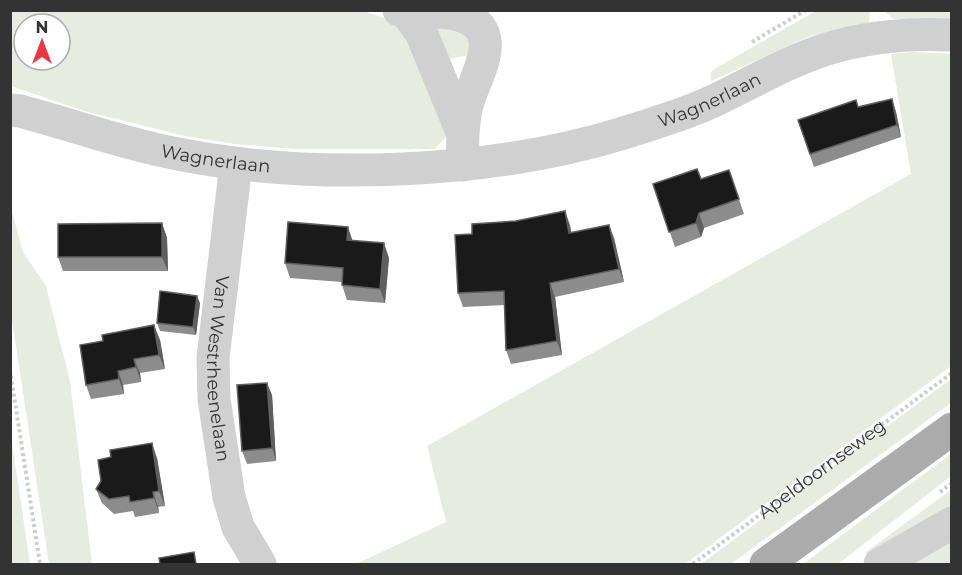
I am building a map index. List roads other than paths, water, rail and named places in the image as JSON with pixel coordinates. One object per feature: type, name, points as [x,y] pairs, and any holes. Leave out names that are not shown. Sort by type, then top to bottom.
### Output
[{"type":"main road","points":[[766,564],[951,429]]},
{"type":"street","points":[[403,11],[437,12],[466,18],[483,32],[486,50],[468,101],[462,132],[463,165]]},
{"type":"street","points":[[403,11],[416,22],[462,132]]},
{"type":"street","name":"Wagnerlaan","points":[[10,110],[177,154],[236,164],[291,168],[463,165],[542,152],[623,133],[707,104],[828,49],[900,36],[951,35]]},
{"type":"street","points":[[436,69],[484,59]]},
{"type":"street","name":"Van Westrheenelaan","points":[[236,164],[213,358],[214,399],[229,497],[238,527],[260,564]]},
{"type":"street","points":[[880,564],[951,523]]}]
